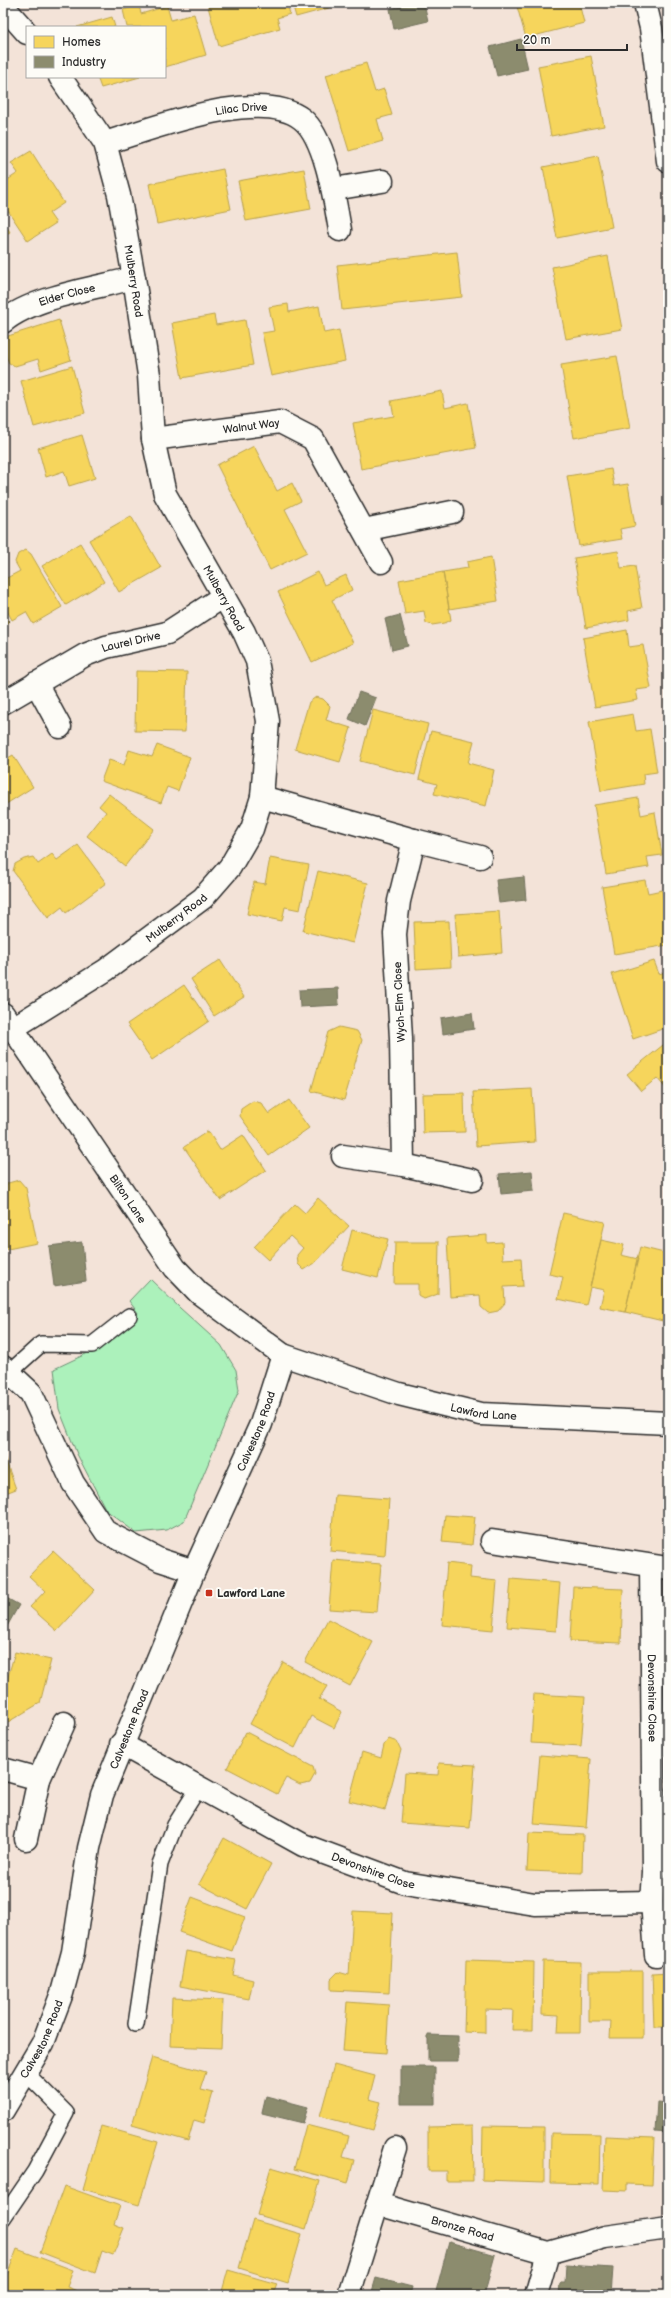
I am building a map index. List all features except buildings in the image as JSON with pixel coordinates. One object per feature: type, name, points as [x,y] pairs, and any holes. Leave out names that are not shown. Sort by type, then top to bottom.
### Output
[{"type":"street","points":[[646,3],[660,26],[668,161]]},
{"type":"street","points":[[3,6],[26,32]]},
{"type":"street","name":"Mulberry Road","points":[[8,1021],[106,970],[203,898],[230,867],[252,829],[262,797],[268,721],[264,692],[257,661],[224,596],[164,494],[153,439],[149,375],[119,195],[105,143],[61,78]]},
{"type":"street","name":"Lilac Drive","points":[[105,143],[204,113],[264,107],[284,112],[303,120],[318,141],[334,189],[340,230]]},
{"type":"street","points":[[334,189],[382,181]]},
{"type":"street","name":"Elder Close","points":[[3,322],[10,316],[35,304],[134,278]]},
{"type":"street","name":"Walnut Way","points":[[153,439],[280,422],[313,439],[381,562]]},
{"type":"street","points":[[364,530],[452,512]]},
{"type":"street","name":"Laurel Drive","points":[[3,703],[85,655],[106,647],[167,633],[224,596]]},
{"type":"street","points":[[36,683],[60,727]]},
{"type":"street","points":[[262,797],[480,857]]},
{"type":"street","name":"Wych-Elm Close","points":[[403,1165],[402,1038],[395,934],[399,901],[414,840]]},
{"type":"street","name":"Bilton Lane","points":[[8,1021],[175,1268],[199,1292],[283,1355]]},
{"type":"street","points":[[343,1156],[403,1165],[472,1180]]},
{"type":"street","name":"Lawford Lane","points":[[283,1355],[399,1394],[481,1414],[668,1423]]},
{"type":"street","name":"Calvestone Road","points":[[3,2110],[43,2043],[62,1993],[73,1952],[89,1848],[102,1795],[121,1744],[194,1571],[261,1424],[283,1355]]},
{"type":"street","points":[[6,1369],[32,1393],[73,1483],[106,1532],[160,1560],[194,1571]]},
{"type":"street","name":"Devonshire Close","points":[[492,1540],[659,1567],[661,1873],[652,1902],[656,1955]]},
{"type":"street","points":[[26,1838],[38,1779],[64,1723]]},
{"type":"street","name":"Devonshire Close","points":[[121,1744],[304,1845],[405,1883],[535,1904],[652,1902]]},
{"type":"street","points":[[3,1769],[38,1779]]},
{"type":"street","points":[[349,2294],[395,2148]]},
{"type":"street","name":"Bronze Road","points":[[378,2204],[548,2253]]},
{"type":"street","points":[[536,2295],[548,2253],[605,2237],[668,2228]]},
{"type":"lane","points":[[6,1369],[41,1344],[92,1344],[129,1316]]},
{"type":"lane","points":[[136,2024],[160,1864],[175,1826],[199,1787]]},
{"type":"lane","points":[[3,2218],[35,2171],[66,2113],[26,2073]]},
{"type":"green space","points":[[150,1279],[221,1345],[236,1370],[239,1390],[184,1521],[167,1530],[136,1533],[106,1510],[77,1454],[59,1409],[54,1369],[109,1343],[138,1313],[129,1301]]},
{"type":"place","name":"Lawford Lane","points":[[209,1593]]}]
